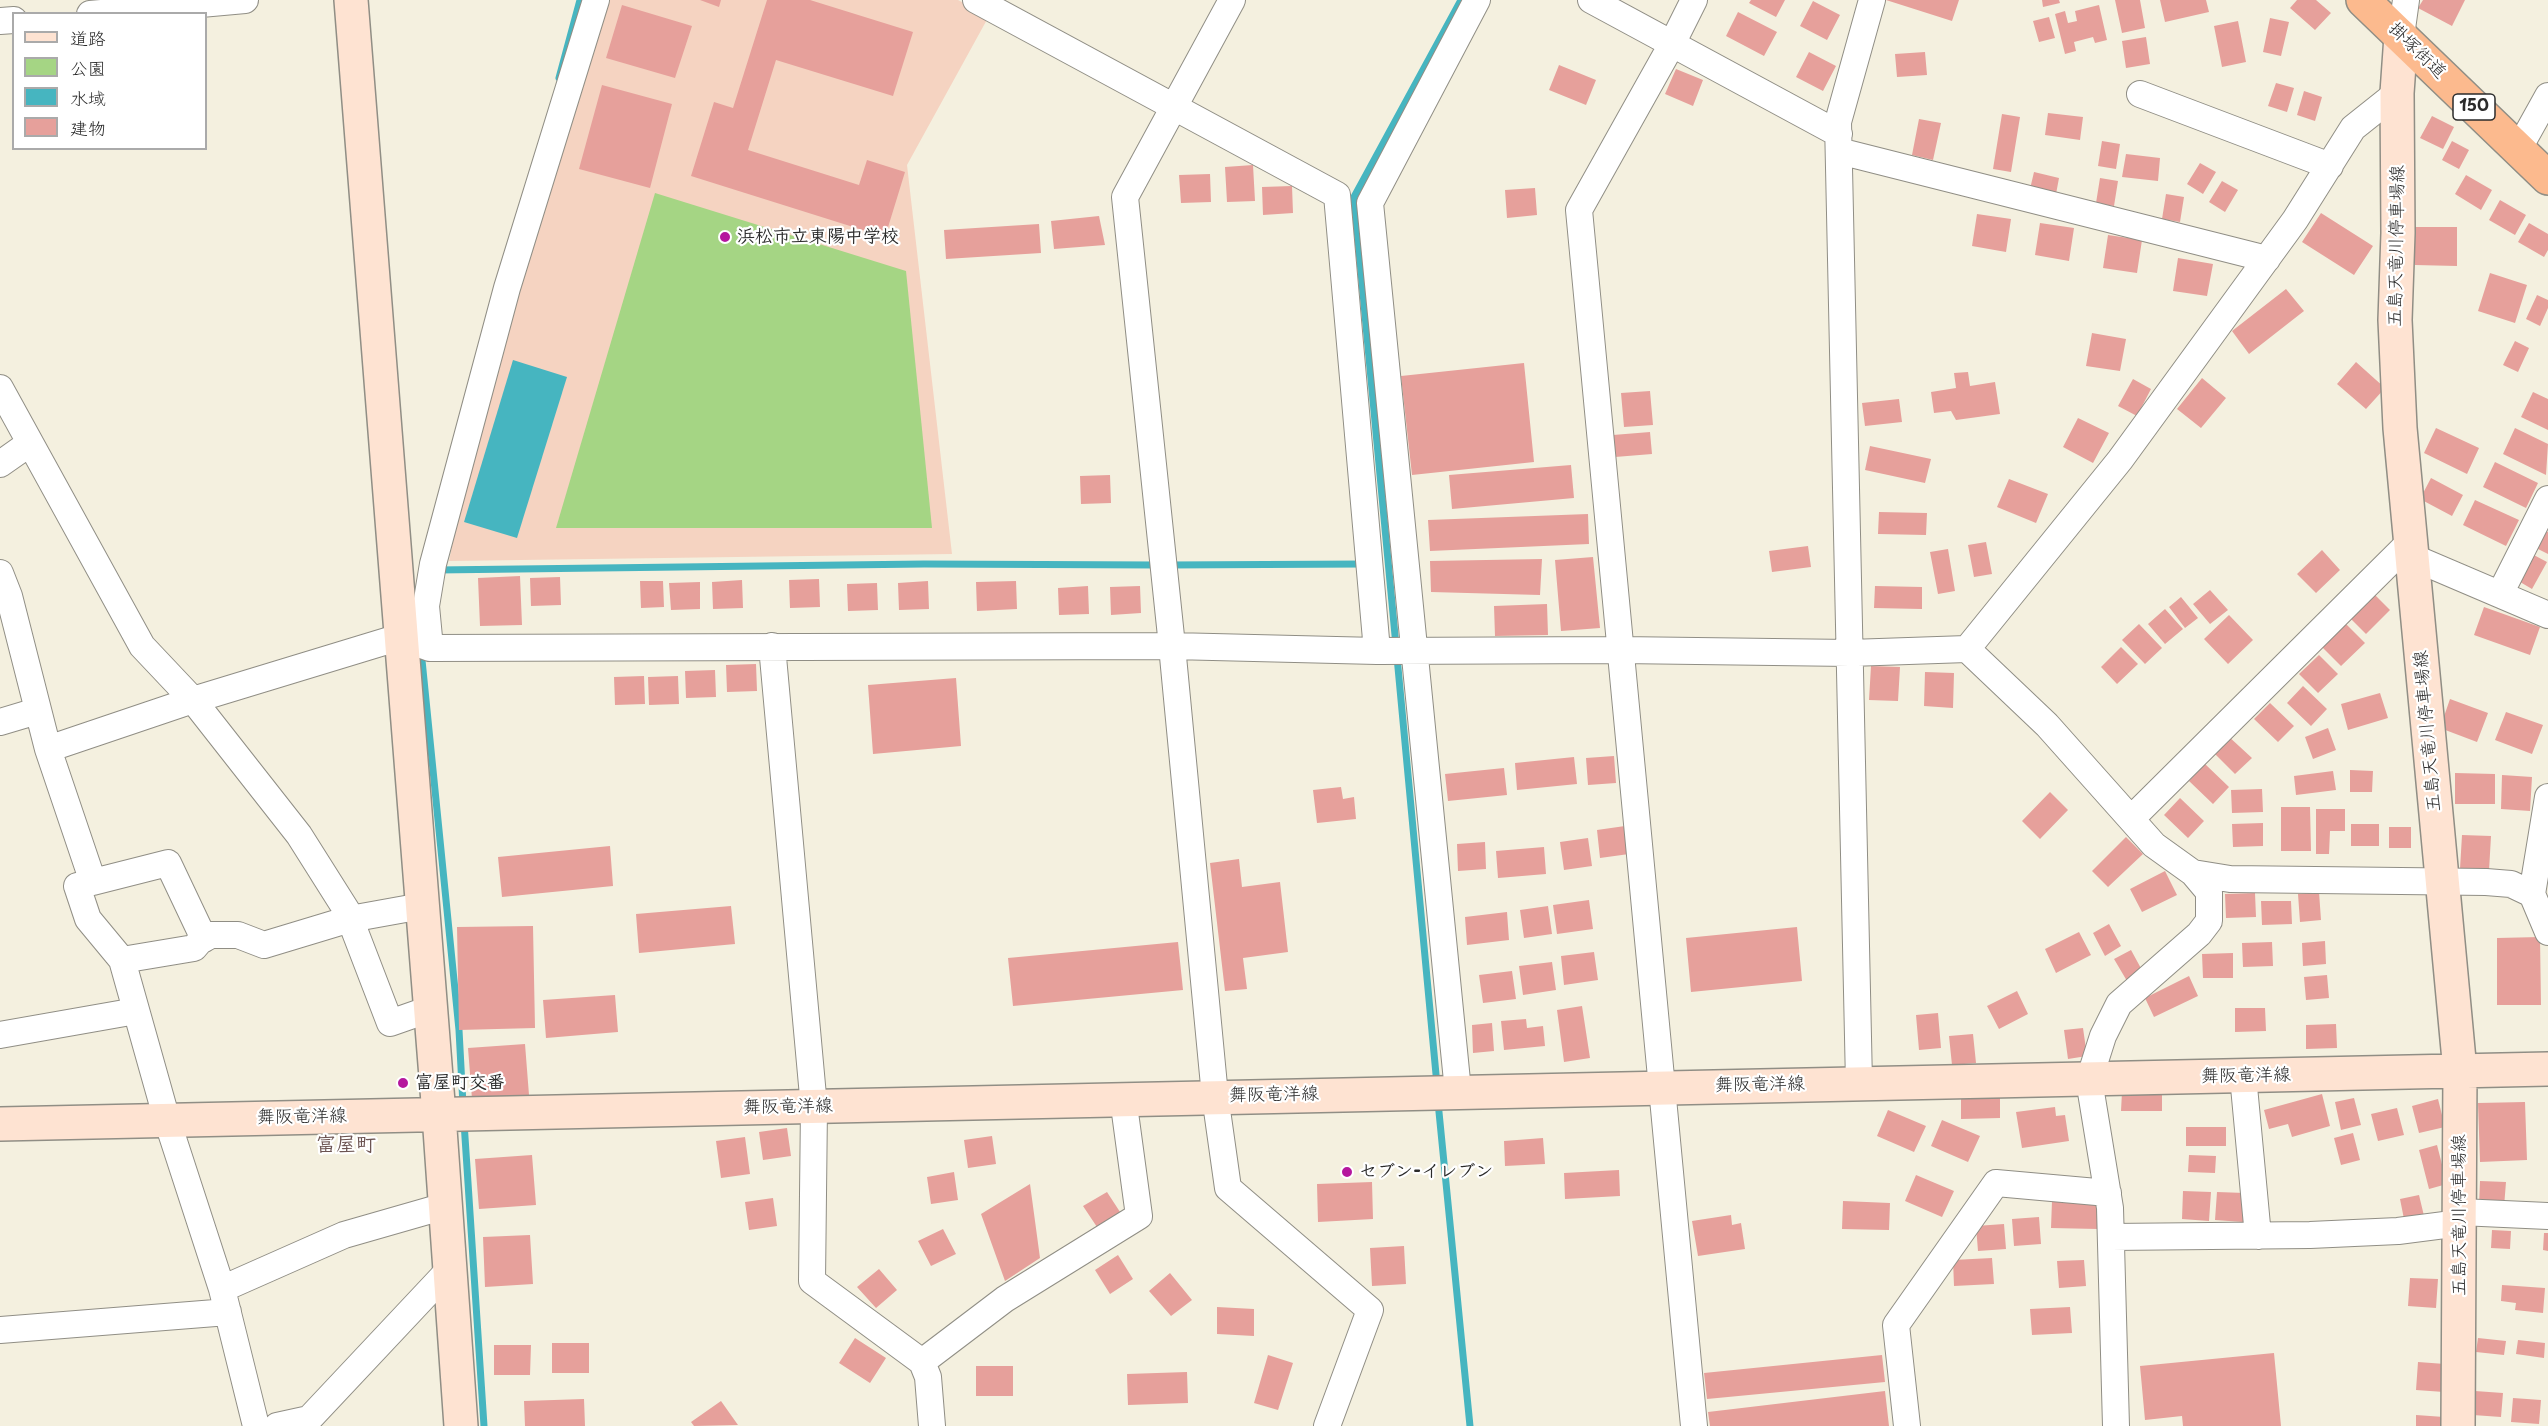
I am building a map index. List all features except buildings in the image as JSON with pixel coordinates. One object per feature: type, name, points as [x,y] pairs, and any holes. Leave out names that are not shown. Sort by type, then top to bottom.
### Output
[{"type":"highway","name":"掛塚街道","points":[[2363,0],[2548,178]]},
{"type":"main road","points":[[351,0],[415,642],[422,906],[440,1115],[461,1426]]},
{"type":"main road","name":"五島天竜川停車場線","points":[[2401,36],[2397,93],[2398,233],[2395,320],[2400,428],[2460,1071],[2458,1426]]},
{"type":"main road","name":"舞阪竜洋線","points":[[0,1124],[2548,1069]]},
{"type":"street","points":[[112,12],[245,0]]},
{"type":"street","points":[[415,642],[426,606],[433,564],[507,288],[596,0]]},
{"type":"street","points":[[976,0],[1337,195],[1377,651]]},
{"type":"street","points":[[1232,0],[1125,197],[1172,645],[1215,1096],[1228,1188],[1370,1310],[1327,1426]]},
{"type":"street","points":[[1460,1091],[1370,203],[1477,0]]},
{"type":"street","points":[[1591,0],[1672,44],[1839,142],[2267,259]]},
{"type":"street","points":[[1694,0],[1672,44],[1578,210],[1694,1426]]},
{"type":"street","points":[[1859,1083],[1838,122],[1872,0]]},
{"type":"street","points":[[2401,36],[2406,0]]},
{"type":"street","points":[[2140,93],[2330,166]]},
{"type":"street","points":[[1967,649],[2120,460],[2295,220],[2353,128],[2397,93]]},
{"type":"street","points":[[2518,150],[2548,96]]},
{"type":"street","points":[[0,388],[142,646],[193,700],[299,836],[350,919],[390,1023],[430,1009]]},
{"type":"street","points":[[0,464],[30,443]]},
{"type":"street","points":[[2500,594],[2548,499]]},
{"type":"street","points":[[2132,819],[2411,549],[2500,594],[2548,615]]},
{"type":"street","points":[[3,589],[48,748],[93,882]]},
{"type":"street","points":[[48,748],[193,700],[415,642],[772,646],[1172,645],[1377,651],[1850,652],[1967,649],[2047,724],[2154,845],[2193,873],[2210,892],[2209,921],[2199,933],[2119,1004],[2103,1036],[2089,1080],[2108,1193],[2116,1426]]},
{"type":"street","points":[[772,646],[814,1107],[812,1281],[922,1362],[928,1377],[932,1426]]},
{"type":"street","points":[[0,722],[37,711]]},
{"type":"street","points":[[2548,797],[2532,894],[2548,932]]},
{"type":"street","points":[[204,939],[168,862],[77,886],[88,919],[122,960],[167,1120],[225,1301],[256,1426]]},
{"type":"street","points":[[2193,873],[2230,879],[2511,884],[2532,894]]},
{"type":"street","points":[[122,960],[194,948],[211,934],[238,935],[264,945],[350,919],[422,906]]},
{"type":"street","points":[[0,1035],[136,1011]]},
{"type":"street","points":[[2243,1076],[2258,1236]]},
{"type":"street","points":[[922,1362],[1005,1299],[1139,1216],[1123,1098]]},
{"type":"street","points":[[1907,1426],[1896,1325],[1996,1183],[2108,1193]]},
{"type":"street","points":[[0,1330],[225,1301],[344,1234],[446,1206]]},
{"type":"street","points":[[2111,1237],[2258,1236],[2398,1231],[2460,1218],[2548,1216]]},
{"type":"street","points":[[277,1426],[309,1419],[449,1270]]},
{"type":"shaded area","name":"浜松市立東陽中学校","points":[[610,0],[958,0],[989,16],[907,165],[952,554],[449,561],[469,461],[512,309]]},
{"type":"green space","points":[[655,193],[906,271],[932,528],[556,528]]},
{"type":"water","points":[[513,360],[567,377],[517,538],[464,522]]},
{"type":"waterway","points":[[559,78],[580,0]]},
{"type":"waterway","points":[[1396,646],[1354,197],[1461,0]]},
{"type":"waterway","points":[[437,570],[924,564],[1157,565]]},
{"type":"waterway","points":[[1168,565],[1364,564]]},
{"type":"waterway","points":[[421,650],[459,1030],[463,1105]]},
{"type":"waterway","points":[[1397,657],[1437,1085]]},
{"type":"waterway","points":[[1438,1102],[1470,1426]]},
{"type":"waterway","points":[[464,1122],[484,1426]]},
{"type":"place","name":"浜松市立東陽中学校","points":[[725,237]]},
{"type":"place","name":"富屋町交番","points":[[403,1083]]},
{"type":"place","name":"セブン-イレブン","points":[[1347,1172]]},
{"type":"district","name":"富屋町","points":[[346,1145]]}]
